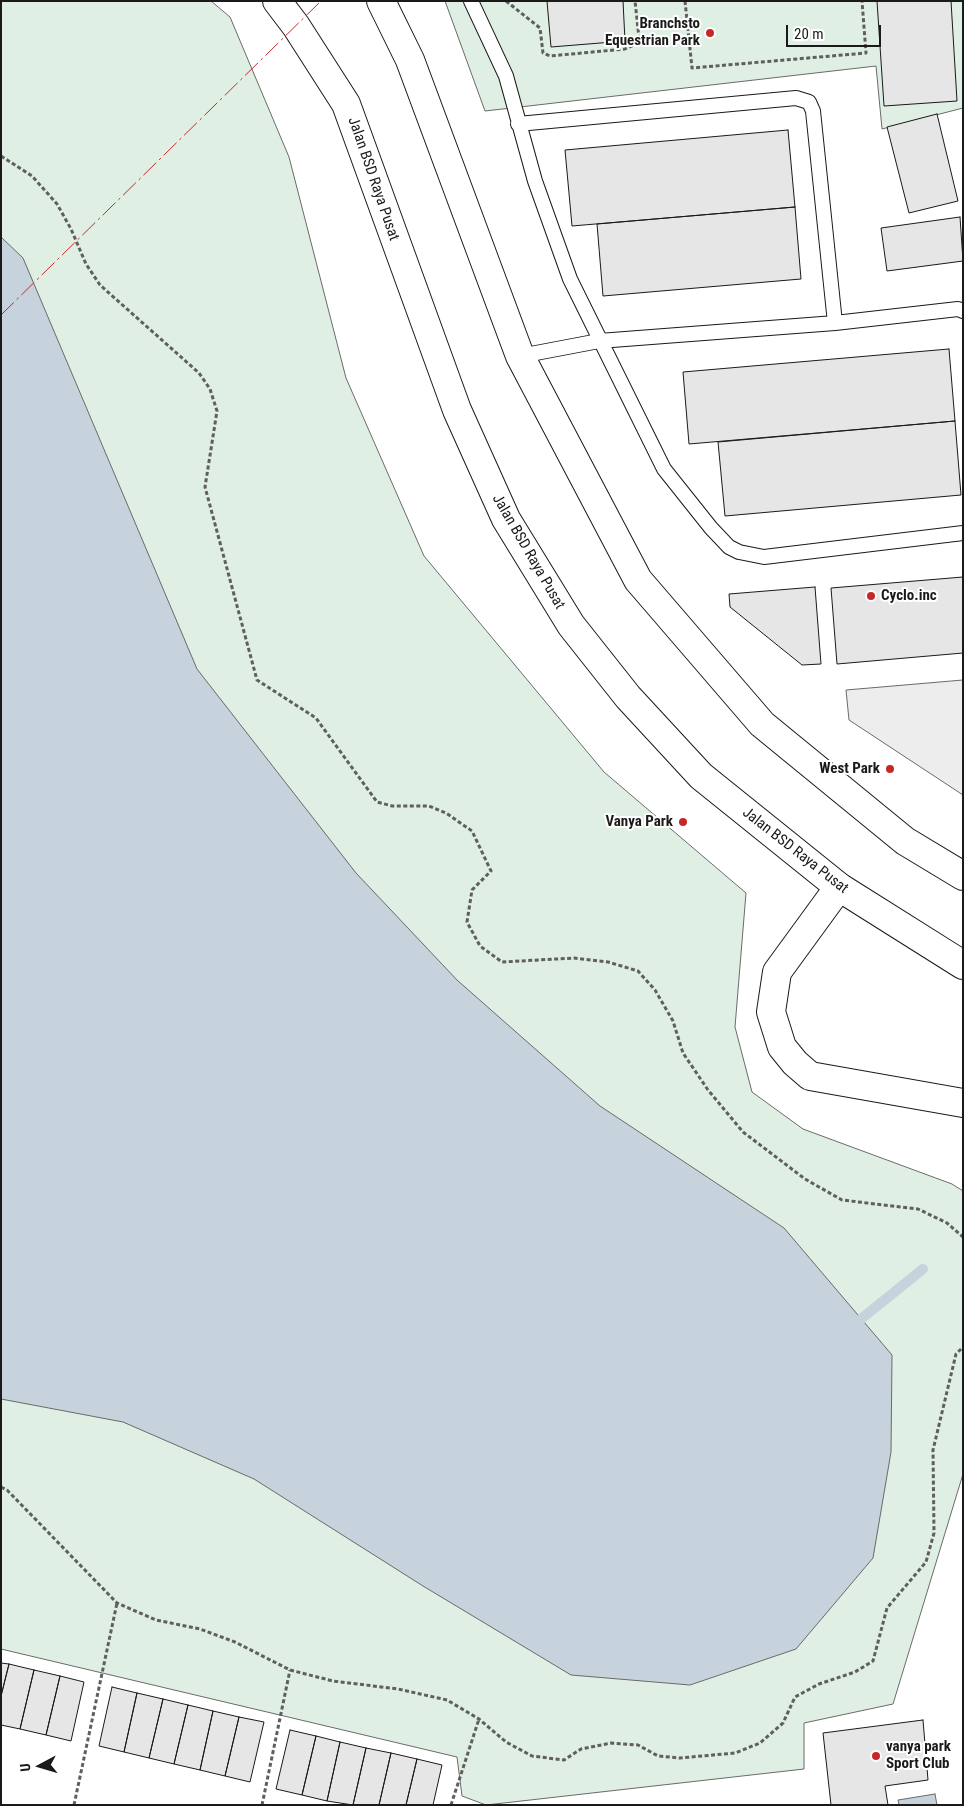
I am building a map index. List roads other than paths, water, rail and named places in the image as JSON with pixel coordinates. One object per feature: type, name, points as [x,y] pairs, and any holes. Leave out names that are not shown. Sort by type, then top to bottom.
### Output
[{"type":"main road","name":"Jalan BSD Raya Pusat","points":[[277,1],[296,26],[346,104],[457,410],[506,519],[571,625],[628,697],[701,776],[839,887],[963,965]]},
{"type":"main road","points":[[381,1],[410,60],[520,356],[638,580],[762,724],[905,841],[963,876]]},
{"type":"main road","points":[[839,887],[777,972],[771,1012],[782,1047],[795,1064],[810,1076],[963,1103]]},
{"type":"lane","points":[[471,1],[506,76],[535,181],[570,279],[599,341],[664,469],[729,547],[739,552],[764,557],[963,533]]},
{"type":"lane","points":[[518,124],[796,98],[810,102],[813,111],[835,323]]},
{"type":"lane","points":[[520,356],[599,341],[835,323],[958,309],[963,311]]},
{"type":"waterway","points":[[861,1319],[923,1269]]},
{"type":"place","name":"Branchsto Equestrian Park","points":[[710,33]]},
{"type":"place","name":"Cyclo.inc","points":[[871,596]]},
{"type":"place","name":"West Park","points":[[890,769]]},
{"type":"place","name":"Vanya Park","points":[[683,822]]},
{"type":"place","name":"vanya park Sport Club","points":[[876,1756]]}]
